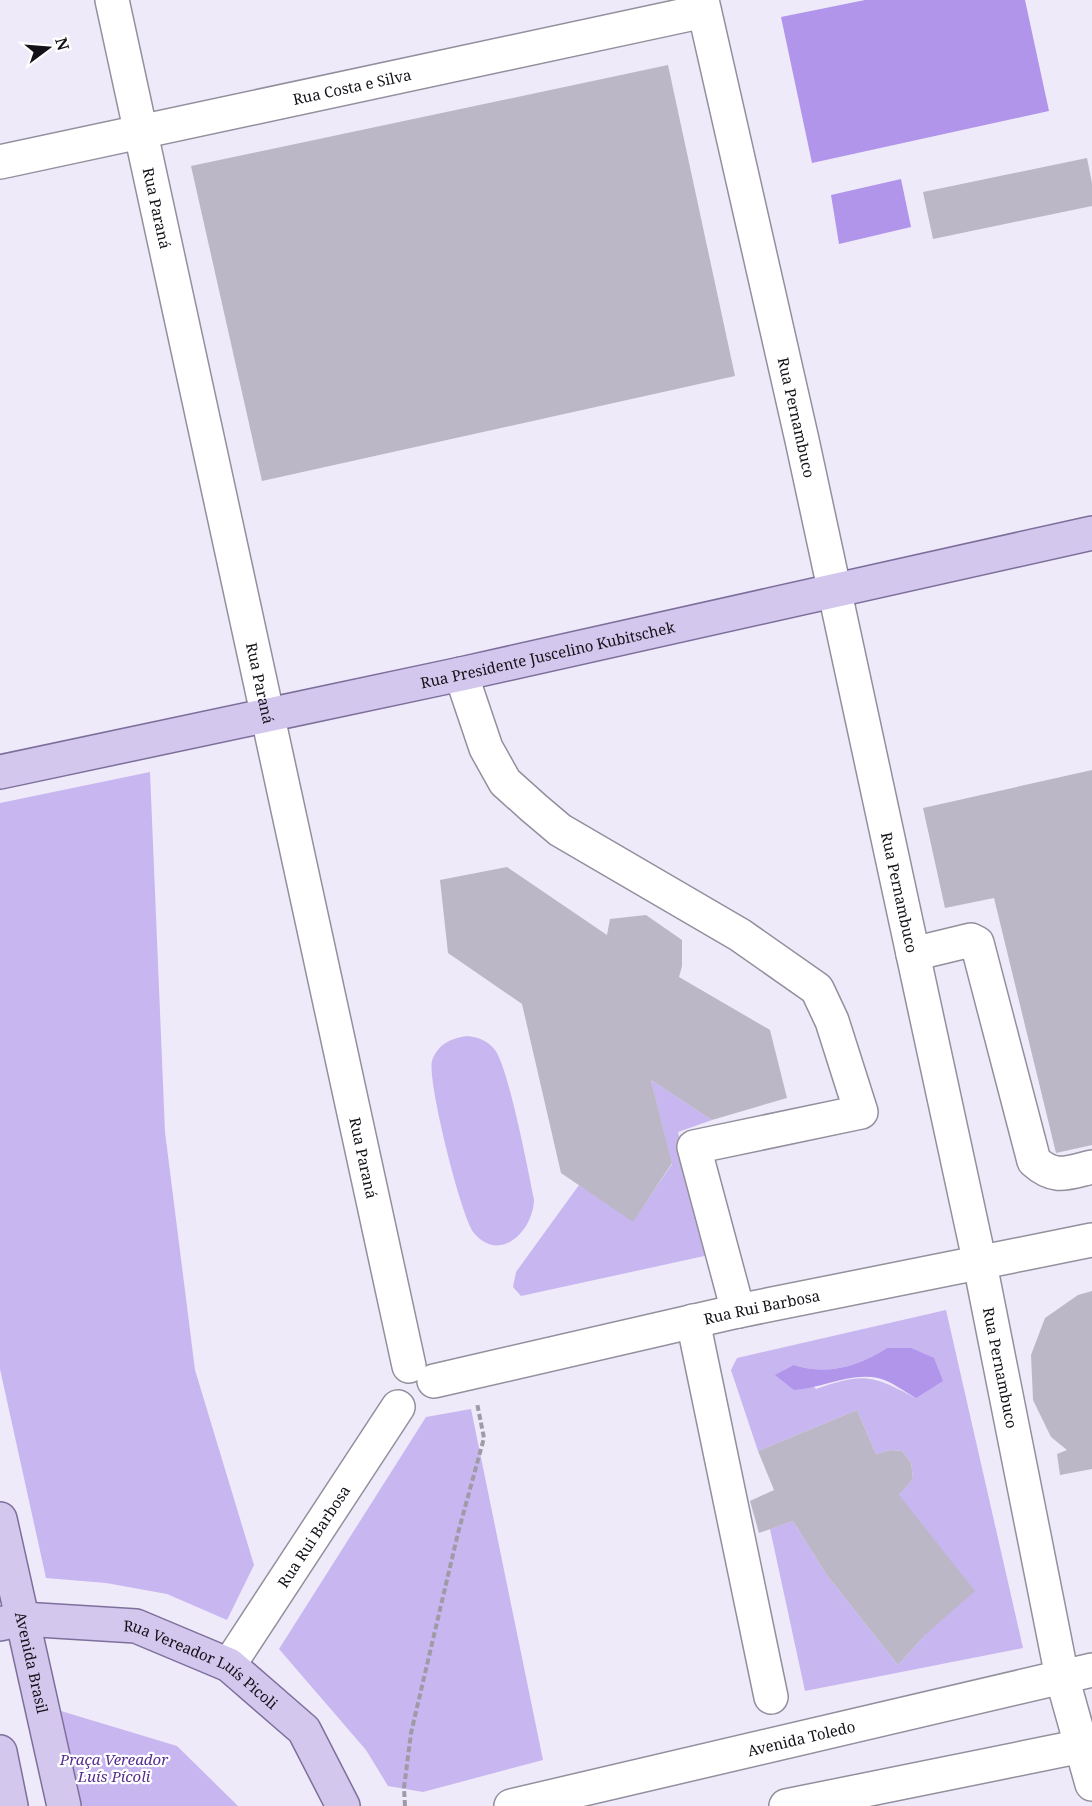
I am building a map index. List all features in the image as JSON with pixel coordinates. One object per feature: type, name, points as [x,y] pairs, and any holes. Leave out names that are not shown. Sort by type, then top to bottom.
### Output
[{"type":"main road","name":"Rua Presidente Juscelino Kubitschek","points":[[0,772],[461,674],[1092,533]]},
{"type":"main road","name":"Avenida Brasil","points":[[0,1519],[11,1621],[64,1806]]},
{"type":"main road","name":"Rua Vereador Luís Picoli","points":[[11,1621],[136,1626],[229,1665],[304,1730],[344,1806]]},
{"type":"main road","points":[[0,1752],[11,1806]]},
{"type":"street","name":"Rua Paraná","points":[[112,0],[270,714],[422,1373]]},
{"type":"street","name":"Rua Costa e Silva","points":[[0,162],[141,134],[703,6]]},
{"type":"street","name":"Rua Pernambuco","points":[[703,6],[835,591],[980,1264],[1077,1673],[1092,1784]]},
{"type":"street","points":[[461,674],[486,748],[505,782],[560,830],[740,935],[817,989],[832,1021],[861,1112],[694,1147],[738,1311]]},
{"type":"street","points":[[913,954],[971,940],[977,943],[1034,1161],[1046,1172],[1060,1174],[1092,1167]]},
{"type":"street","name":"Rua Rui Barbosa","points":[[229,1665],[398,1407],[411,1412],[425,1407],[434,1396],[422,1373],[470,1372],[738,1311],[1092,1240]]},
{"type":"street","points":[[693,1321],[771,1697]]},
{"type":"street","name":"Avenida Toledo","points":[[511,1806],[1077,1673]]},
{"type":"street","points":[[786,1806],[1088,1745]]},
{"type":"path","points":[[405,1806],[404,1788],[411,1733],[458,1533],[484,1438],[470,1372]]},
{"type":"green space","points":[[150,772],[165,1132],[195,1370],[254,1565],[227,1620],[167,1594],[106,1583],[46,1578],[0,1369],[0,803]]},
{"type":"green space","points":[[467,1036],[486,1041],[495,1050],[500,1060],[518,1121],[534,1200],[528,1223],[513,1240],[504,1244],[494,1245],[484,1242],[474,1233],[468,1222],[454,1177],[435,1094],[432,1073],[434,1055],[445,1043]]},
{"type":"green space","points":[[651,1080],[712,1120],[678,1132],[709,1255],[521,1296],[513,1287],[516,1272],[579,1185],[633,1221],[672,1164]]},
{"type":"green space","points":[[946,1310],[1023,1648],[805,1691],[770,1529],[793,1521],[826,1574],[898,1665],[926,1634],[899,1495],[913,1479],[911,1462],[902,1451],[890,1450],[876,1454],[857,1410],[758,1451],[731,1370],[737,1358]],"holes":[[[887,1348],[916,1398],[889,1384],[867,1378],[846,1380],[816,1389],[794,1365],[819,1370],[842,1367],[865,1360]]]},
{"type":"green space","points":[[471,1409],[543,1760],[423,1792],[388,1786],[366,1750],[279,1649],[426,1417]]},
{"type":"green space","name":"Praça Vereador Luís Pícoli","points":[[61,1711],[177,1746],[238,1806],[82,1806]]},
{"type":"shaded area","points":[[865,0],[1025,0],[1049,111],[812,163],[781,17]]},
{"type":"shaded area","points":[[901,179],[911,227],[839,244],[831,195]]},
{"type":"shaded area","points":[[887,1348],[911,1348],[934,1358],[943,1381],[916,1398],[878,1378],[857,1377],[794,1390],[775,1375],[794,1365],[819,1370],[842,1367],[865,1360]]},
{"type":"building","points":[[668,65],[735,376],[262,481],[191,166]]},
{"type":"building","points":[[1087,158],[1092,183],[1092,206],[933,239],[923,192]]},
{"type":"building","points":[[1092,770],[1092,1145],[1056,1153],[994,898],[945,908],[923,808]]},
{"type":"building","points":[[507,867],[607,935],[610,919],[646,915],[682,940],[682,966],[679,977],[770,1030],[787,1098],[712,1120],[651,1080],[672,1163],[633,1222],[561,1173],[522,1004],[448,953],[440,880]]},
{"type":"building","points":[[1092,1291],[1092,1469],[1060,1475],[1057,1454],[1067,1450],[1051,1437],[1033,1400],[1031,1355],[1045,1318],[1078,1295]]},
{"type":"building","points":[[857,1410],[876,1454],[890,1450],[902,1451],[911,1462],[913,1479],[899,1495],[975,1591],[926,1634],[898,1665],[826,1574],[793,1521],[759,1533],[750,1501],[774,1490],[758,1451]]}]
